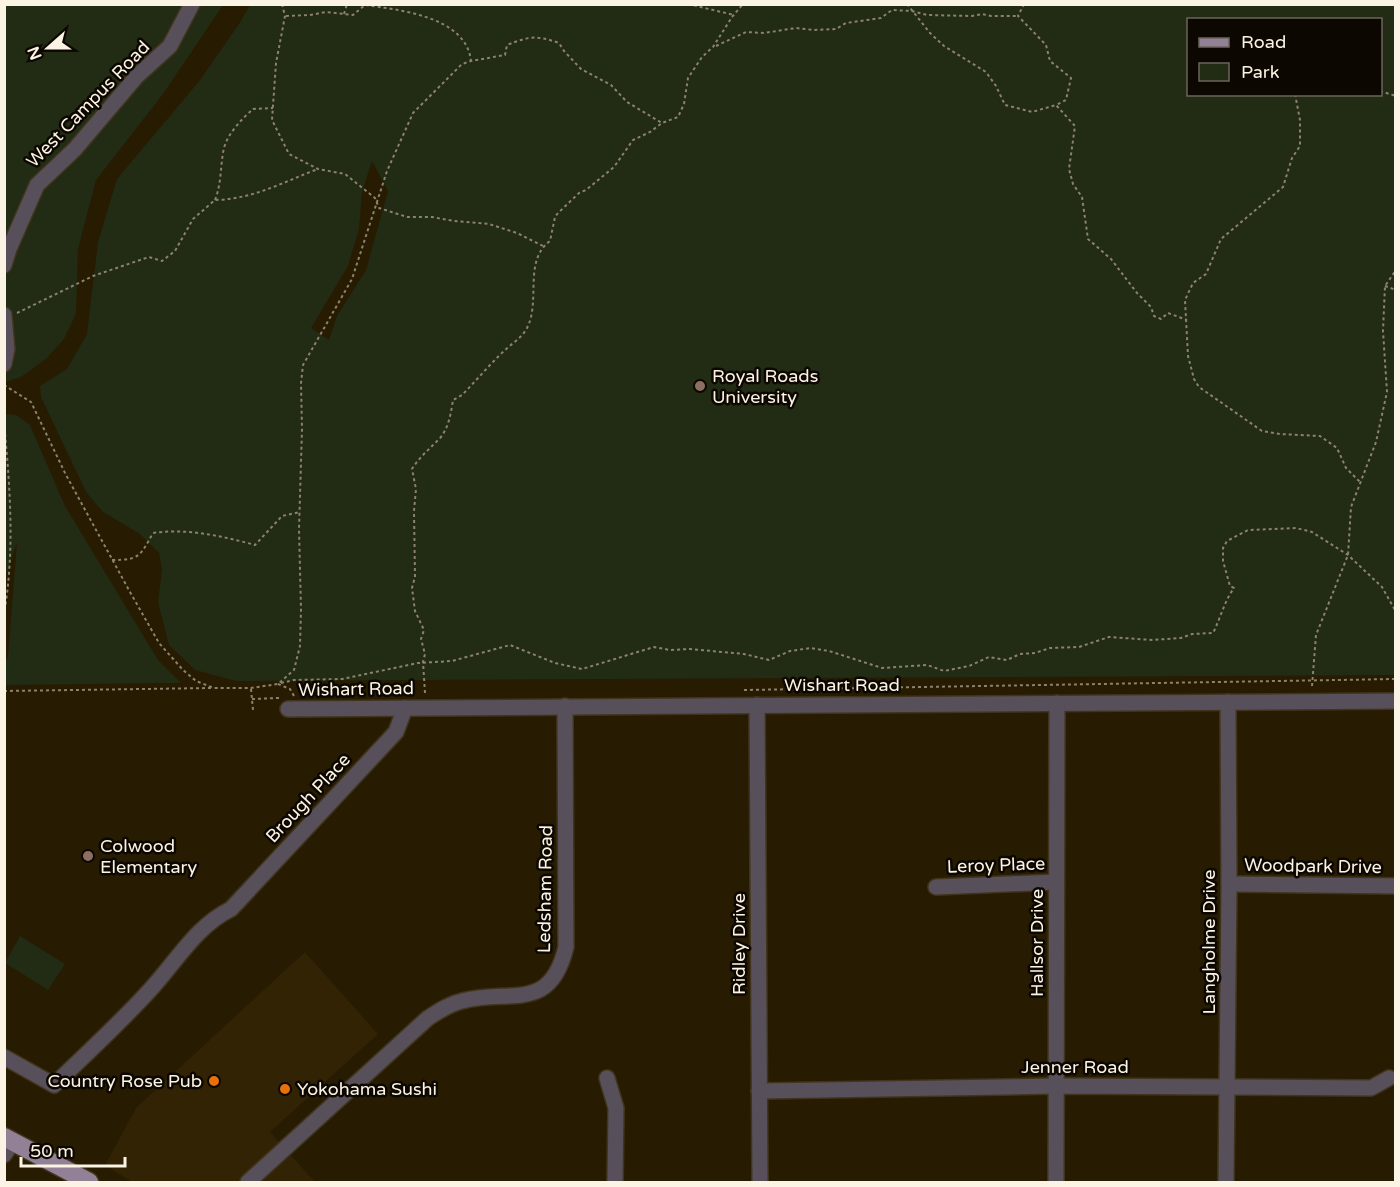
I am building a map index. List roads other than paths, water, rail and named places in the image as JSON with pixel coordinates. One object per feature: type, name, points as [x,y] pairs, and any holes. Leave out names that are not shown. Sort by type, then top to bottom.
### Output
[{"type":"main road","points":[[7,1145],[89,1182]]},
{"type":"street","name":"West Campus Road","points":[[4,266],[37,185],[75,149],[137,76],[170,46],[192,4]]},
{"type":"street","points":[[4,364],[8,316]]},
{"type":"street","name":"Wishart Road","points":[[292,704],[425,708],[1395,701]]},
{"type":"street","name":"Langholme Drive","points":[[1226,1182],[1228,702]]},
{"type":"street","name":"Hallsor Drive","points":[[1056,1182],[1057,703]]},
{"type":"street","name":"Ridley Drive","points":[[757,705],[760,1182]]},
{"type":"street","name":"Ledsham Road","points":[[248,1182],[429,1018],[449,1005],[464,1000],[525,995],[542,990],[554,979],[562,966],[566,947],[565,706]]},
{"type":"street","name":"Brough Place","points":[[4,1057],[54,1085],[150,990],[183,949],[217,916],[231,909],[396,732],[405,708]]},
{"type":"street","name":"Leroy Place","points":[[936,887],[1056,882]]},
{"type":"street","name":"Woodpark Drive","points":[[1229,884],[1395,886]]},
{"type":"street","points":[[608,1078],[616,1108],[615,1182]]},
{"type":"street","name":"Jenner Road","points":[[759,1091],[1057,1086],[1371,1088],[1389,1078]]},
{"type":"place","name":"Royal Roads University","points":[[700,386]]},
{"type":"place","name":"Colwood Elementary","points":[[88,856]]},
{"type":"place","name":"Country Rose Pub","points":[[214,1081]]},
{"type":"place","name":"Yokohama Sushi","points":[[285,1089]]}]
